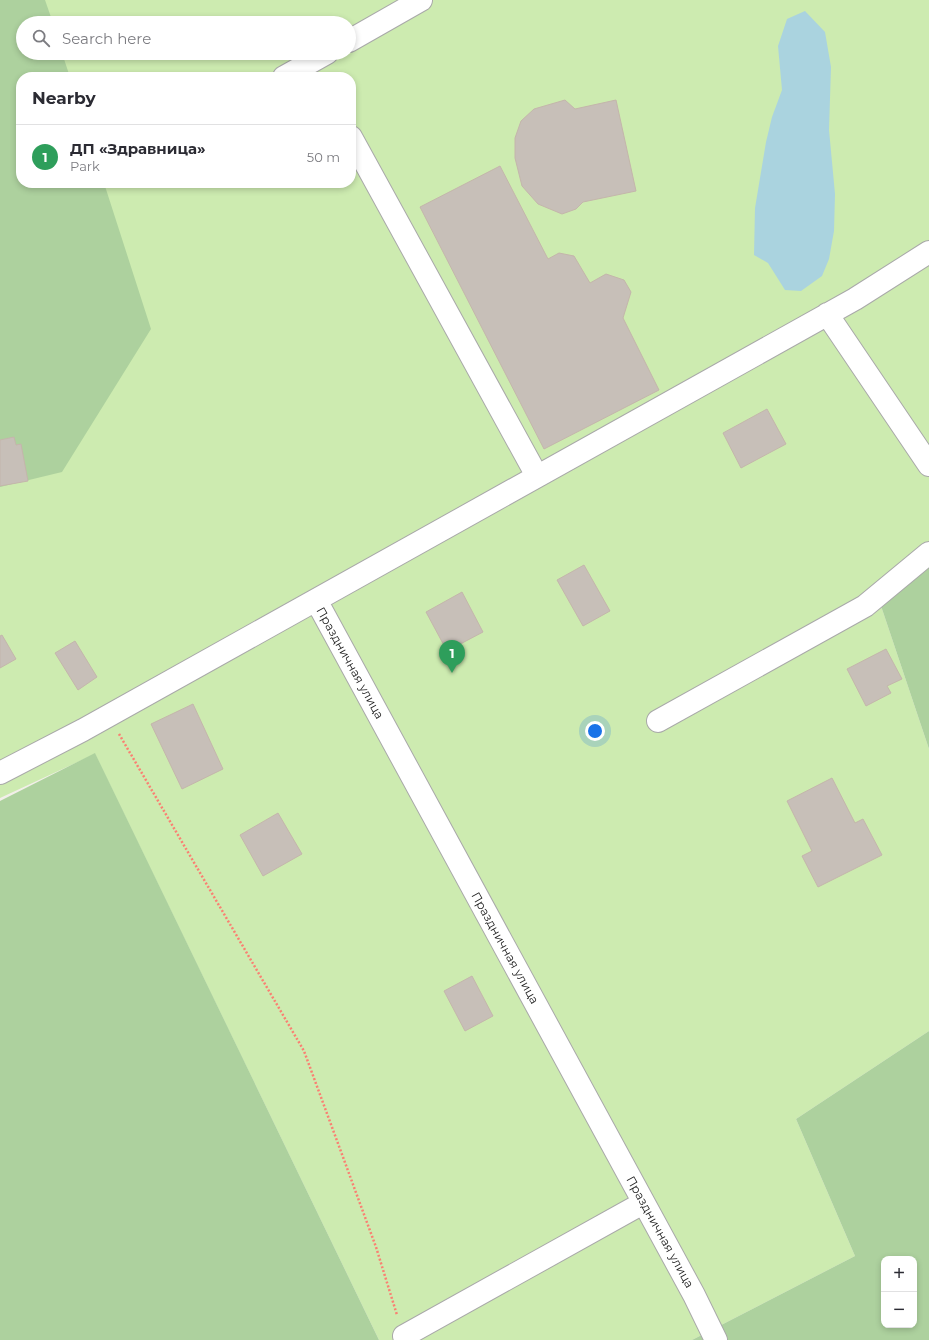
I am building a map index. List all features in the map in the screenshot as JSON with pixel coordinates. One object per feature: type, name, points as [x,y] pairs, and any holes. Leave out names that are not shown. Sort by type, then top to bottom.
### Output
[{"type":"street","points":[[356,36],[421,0]]},
{"type":"street","points":[[297,72],[318,64]]},
{"type":"street","points":[[356,146],[537,476]]},
{"type":"street","points":[[0,773],[108,716],[827,314],[929,252]]},
{"type":"street","points":[[827,314],[929,464]]},
{"type":"street","points":[[658,721],[865,606],[929,553]]},
{"type":"street","name":"Праздничная улица","points":[[316,600],[694,1295],[716,1340]]},
{"type":"street","points":[[404,1336],[644,1203]]},
{"type":"path","points":[[108,716],[304,1052],[376,1247],[404,1336]]},
{"type":"green space","points":[[0,0],[929,0],[929,565],[878,597],[929,749],[929,1031],[796,1119],[855,1256],[692,1340],[379,1340],[95,754],[0,798]]},
{"type":"green space","points":[[0,0],[45,0],[51,16],[16,16],[16,60],[64,60],[68,72],[16,72],[16,188],[106,188],[151,329],[62,472],[0,487]]},
{"type":"green space","points":[[929,565],[929,749],[878,597]]},
{"type":"green space","points":[[95,753],[379,1340],[0,1340],[0,801]]},
{"type":"green space","points":[[929,1031],[929,1340],[692,1340],[855,1256],[796,1119]]},
{"type":"water","points":[[805,11],[825,32],[831,67],[829,130],[835,194],[834,231],[829,259],[822,276],[801,291],[785,290],[768,263],[754,255],[755,208],[766,142],[772,117],[782,90],[778,46],[787,19]]},
{"type":"building","points":[[565,100],[575,109],[616,100],[636,191],[583,202],[576,209],[562,214],[538,204],[522,186],[515,158],[515,138],[521,121],[534,109]]},
{"type":"building","points":[[500,166],[548,259],[559,253],[574,256],[590,283],[606,274],[624,280],[631,292],[623,318],[659,390],[544,449],[420,207]]},
{"type":"building","points":[[767,409],[786,444],[741,468],[723,433]]},
{"type":"building","points":[[14,437],[16,445],[21,444],[28,481],[0,486],[0,440]]},
{"type":"building","points":[[584,565],[610,611],[583,626],[557,580]]},
{"type":"building","points":[[462,592],[483,632],[447,651],[426,612]]},
{"type":"building","points":[[2,635],[16,659],[0,668],[0,636]]},
{"type":"building","points":[[75,641],[97,677],[78,690],[55,653]]},
{"type":"building","points":[[886,649],[902,679],[887,686],[891,693],[866,706],[847,669]]},
{"type":"building","points":[[193,704],[223,769],[182,789],[151,724]]},
{"type":"building","points":[[832,778],[855,823],[863,819],[882,855],[818,887],[802,856],[812,851],[787,801]]},
{"type":"building","points":[[278,813],[302,854],[263,876],[240,835]]},
{"type":"building","points":[[472,976],[493,1016],[465,1031],[444,991]]},
{"type":"place","name":"ДП «Здравница»","points":[[452,673]]}]
